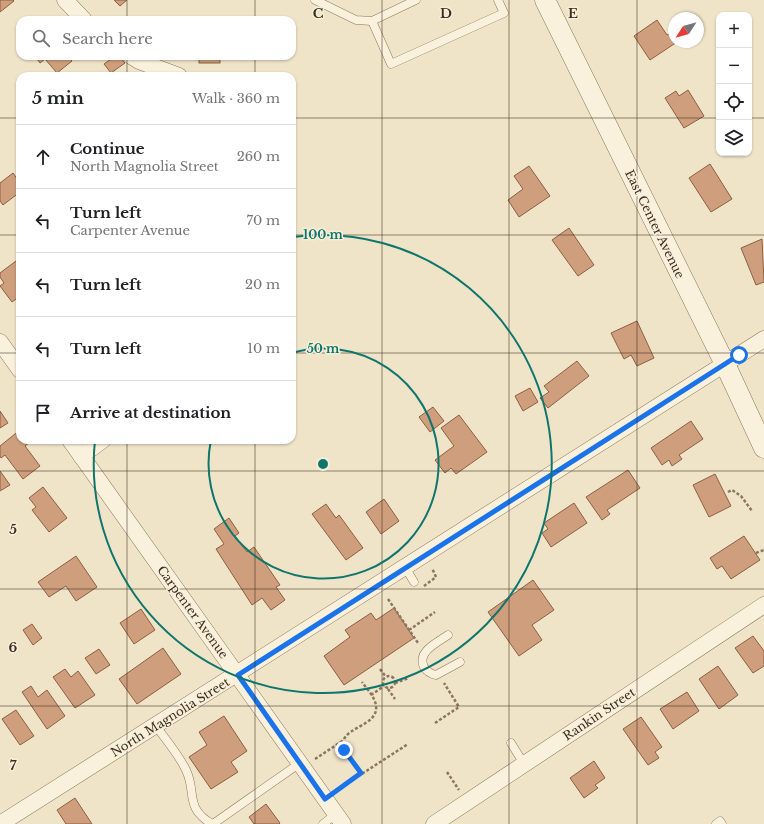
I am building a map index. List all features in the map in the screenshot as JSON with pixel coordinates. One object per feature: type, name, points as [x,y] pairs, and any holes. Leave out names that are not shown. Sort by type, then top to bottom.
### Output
[{"type":"street","points":[[65,0],[80,16]]},
{"type":"street","name":"East Center Avenue","points":[[545,0],[725,364],[764,448]]},
{"type":"street","points":[[137,60],[168,72]]},
{"type":"street","name":"North Magnolia Street","points":[[0,824],[238,675],[764,339]]},
{"type":"street","points":[[0,342],[16,364]]},
{"type":"street","name":"Carpenter Avenue","points":[[73,444],[238,675],[307,761],[325,799],[340,819]]},
{"type":"street","points":[[81,456],[98,444]]},
{"type":"street","name":"Rankin Street","points":[[434,824],[764,605]]},
{"type":"lane","points":[[315,0],[356,20],[372,21],[416,0]]},
{"type":"lane","points":[[372,21],[391,64],[504,13],[498,0]]},
{"type":"lane","points":[[405,567],[414,582]]},
{"type":"lane","points":[[448,635],[426,652],[422,658],[422,664],[430,674],[436,675],[460,662]]},
{"type":"lane","points":[[156,726],[186,771],[193,804],[201,818],[212,824],[307,761]]},
{"type":"lane","points":[[511,743],[524,764]]},
{"type":"lane","points":[[323,824],[340,819]]},
{"type":"lane","points":[[716,824],[720,821],[722,824]]},
{"type":"path","points":[[728,492],[732,490],[736,492],[752,511]]},
{"type":"path","points":[[756,553],[764,550]]},
{"type":"path","points":[[419,590],[436,577],[424,555]]},
{"type":"path","points":[[409,630],[434,612]]},
{"type":"path","points":[[380,669],[386,677]]},
{"type":"path","points":[[386,677],[393,677],[395,683]]},
{"type":"path","points":[[384,686],[383,681],[386,677]]},
{"type":"path","points":[[388,688],[392,688],[395,683],[409,678]]},
{"type":"path","points":[[307,761],[344,739],[347,735],[374,716],[376,707],[371,695],[362,682]]},
{"type":"path","points":[[384,686],[388,688],[395,699]]},
{"type":"path","points":[[371,695],[384,686]]},
{"type":"path","points":[[344,739],[344,750],[361,773]]},
{"type":"path","points":[[325,799],[361,773],[408,744]]},
{"type":"path","points":[[447,772],[467,802]]},
{"type":"building","points":[[0,0],[13,0],[14,1],[0,12]]},
{"type":"building","points":[[114,0],[127,0],[120,6]]},
{"type":"building","points":[[657,20],[668,34],[668,48],[650,60],[634,36]]},
{"type":"building","points":[[46,60],[72,61],[58,72],[56,72]]},
{"type":"building","points":[[110,60],[122,60],[125,63],[112,72],[110,72],[104,64]]},
{"type":"building","points":[[199,60],[220,60],[220,63],[199,63]]},
{"type":"building","points":[[688,90],[704,116],[684,128],[665,98],[676,91],[679,96]]},
{"type":"building","points":[[710,164],[732,199],[711,212],[689,178]]},
{"type":"building","points":[[529,166],[550,196],[519,217],[508,200],[523,189],[514,176]]},
{"type":"building","points":[[13,173],[16,177],[16,195],[3,205],[0,201],[0,183]]},
{"type":"building","points":[[569,228],[594,265],[578,276],[552,240]]},
{"type":"building","points":[[762,239],[764,282],[756,285],[741,248]]},
{"type":"building","points":[[16,261],[16,299],[12,302],[0,286],[4,283],[0,277],[0,273]]},
{"type":"building","points":[[637,321],[654,358],[637,366],[631,355],[624,359],[611,333]]},
{"type":"building","points":[[577,361],[589,376],[548,408],[540,398],[549,392],[544,386]]},
{"type":"building","points":[[530,388],[538,402],[523,411],[515,396]]},
{"type":"building","points":[[433,407],[444,421],[430,432],[419,417]]},
{"type":"building","points":[[0,411],[8,423],[0,428]]},
{"type":"building","points":[[459,415],[487,452],[456,474],[451,468],[445,473],[435,460],[454,446],[441,428]]},
{"type":"building","points":[[691,421],[703,439],[679,455],[682,459],[672,466],[669,460],[662,465],[651,448]]},
{"type":"building","points":[[16,433],[16,444],[28,444],[25,446],[40,466],[23,479],[5,455],[1,458],[0,446]]},
{"type":"building","points":[[628,470],[640,488],[607,510],[610,514],[602,520],[586,497]]},
{"type":"building","points":[[0,471],[10,485],[0,491]]},
{"type":"building","points":[[715,474],[731,506],[709,517],[693,485]]},
{"type":"building","points":[[43,487],[67,518],[49,532],[32,510],[36,507],[29,498]]},
{"type":"building","points":[[384,499],[399,521],[381,534],[366,512]]},
{"type":"building","points":[[574,503],[587,523],[551,547],[542,533],[548,529],[544,523]]},
{"type":"building","points":[[326,504],[336,518],[339,515],[363,548],[346,560],[312,514]]},
{"type":"building","points":[[229,518],[239,533],[235,536],[247,552],[254,547],[280,585],[276,587],[285,600],[271,610],[262,598],[252,605],[216,549],[224,544],[214,529]]},
{"type":"building","points":[[744,536],[760,560],[731,579],[722,566],[717,569],[710,558]]},
{"type":"building","points":[[76,556],[97,587],[76,601],[66,586],[49,597],[38,582]]},
{"type":"building","points":[[533,580],[554,610],[532,625],[542,640],[519,656],[488,612]]},
{"type":"building","points":[[394,608],[414,638],[344,685],[324,656],[350,637],[345,630],[371,613],[376,620]]},
{"type":"building","points":[[141,609],[155,630],[134,644],[120,623]]},
{"type":"building","points":[[32,624],[42,638],[33,645],[23,630]]},
{"type":"building","points":[[753,636],[764,651],[764,666],[753,673],[735,648]]},
{"type":"building","points":[[163,648],[181,674],[137,704],[119,679]]},
{"type":"building","points":[[99,649],[110,665],[96,674],[85,658]]},
{"type":"building","points":[[718,666],[738,695],[719,709],[699,679]]},
{"type":"building","points":[[65,669],[71,677],[78,671],[95,695],[75,708],[53,677]]},
{"type":"building","points":[[31,686],[38,697],[47,690],[65,716],[47,729],[22,692]]},
{"type":"building","points":[[687,692],[699,711],[673,729],[660,709]]},
{"type":"building","points":[[16,710],[34,736],[20,745],[2,719]]},
{"type":"building","points":[[224,716],[247,751],[231,762],[238,772],[211,789],[189,757],[207,745],[199,732]]},
{"type":"building","points":[[641,717],[662,747],[655,752],[659,758],[648,765],[623,729]]},
{"type":"building","points":[[594,761],[605,778],[595,785],[598,788],[584,798],[570,778]]},
{"type":"building","points":[[75,798],[92,824],[66,824],[57,810]]},
{"type":"building","points":[[266,804],[280,823],[279,824],[254,824],[249,817]]},
{"type":"route","points":[[344,750],[361,773],[325,799],[238,675],[739,355]]}]
